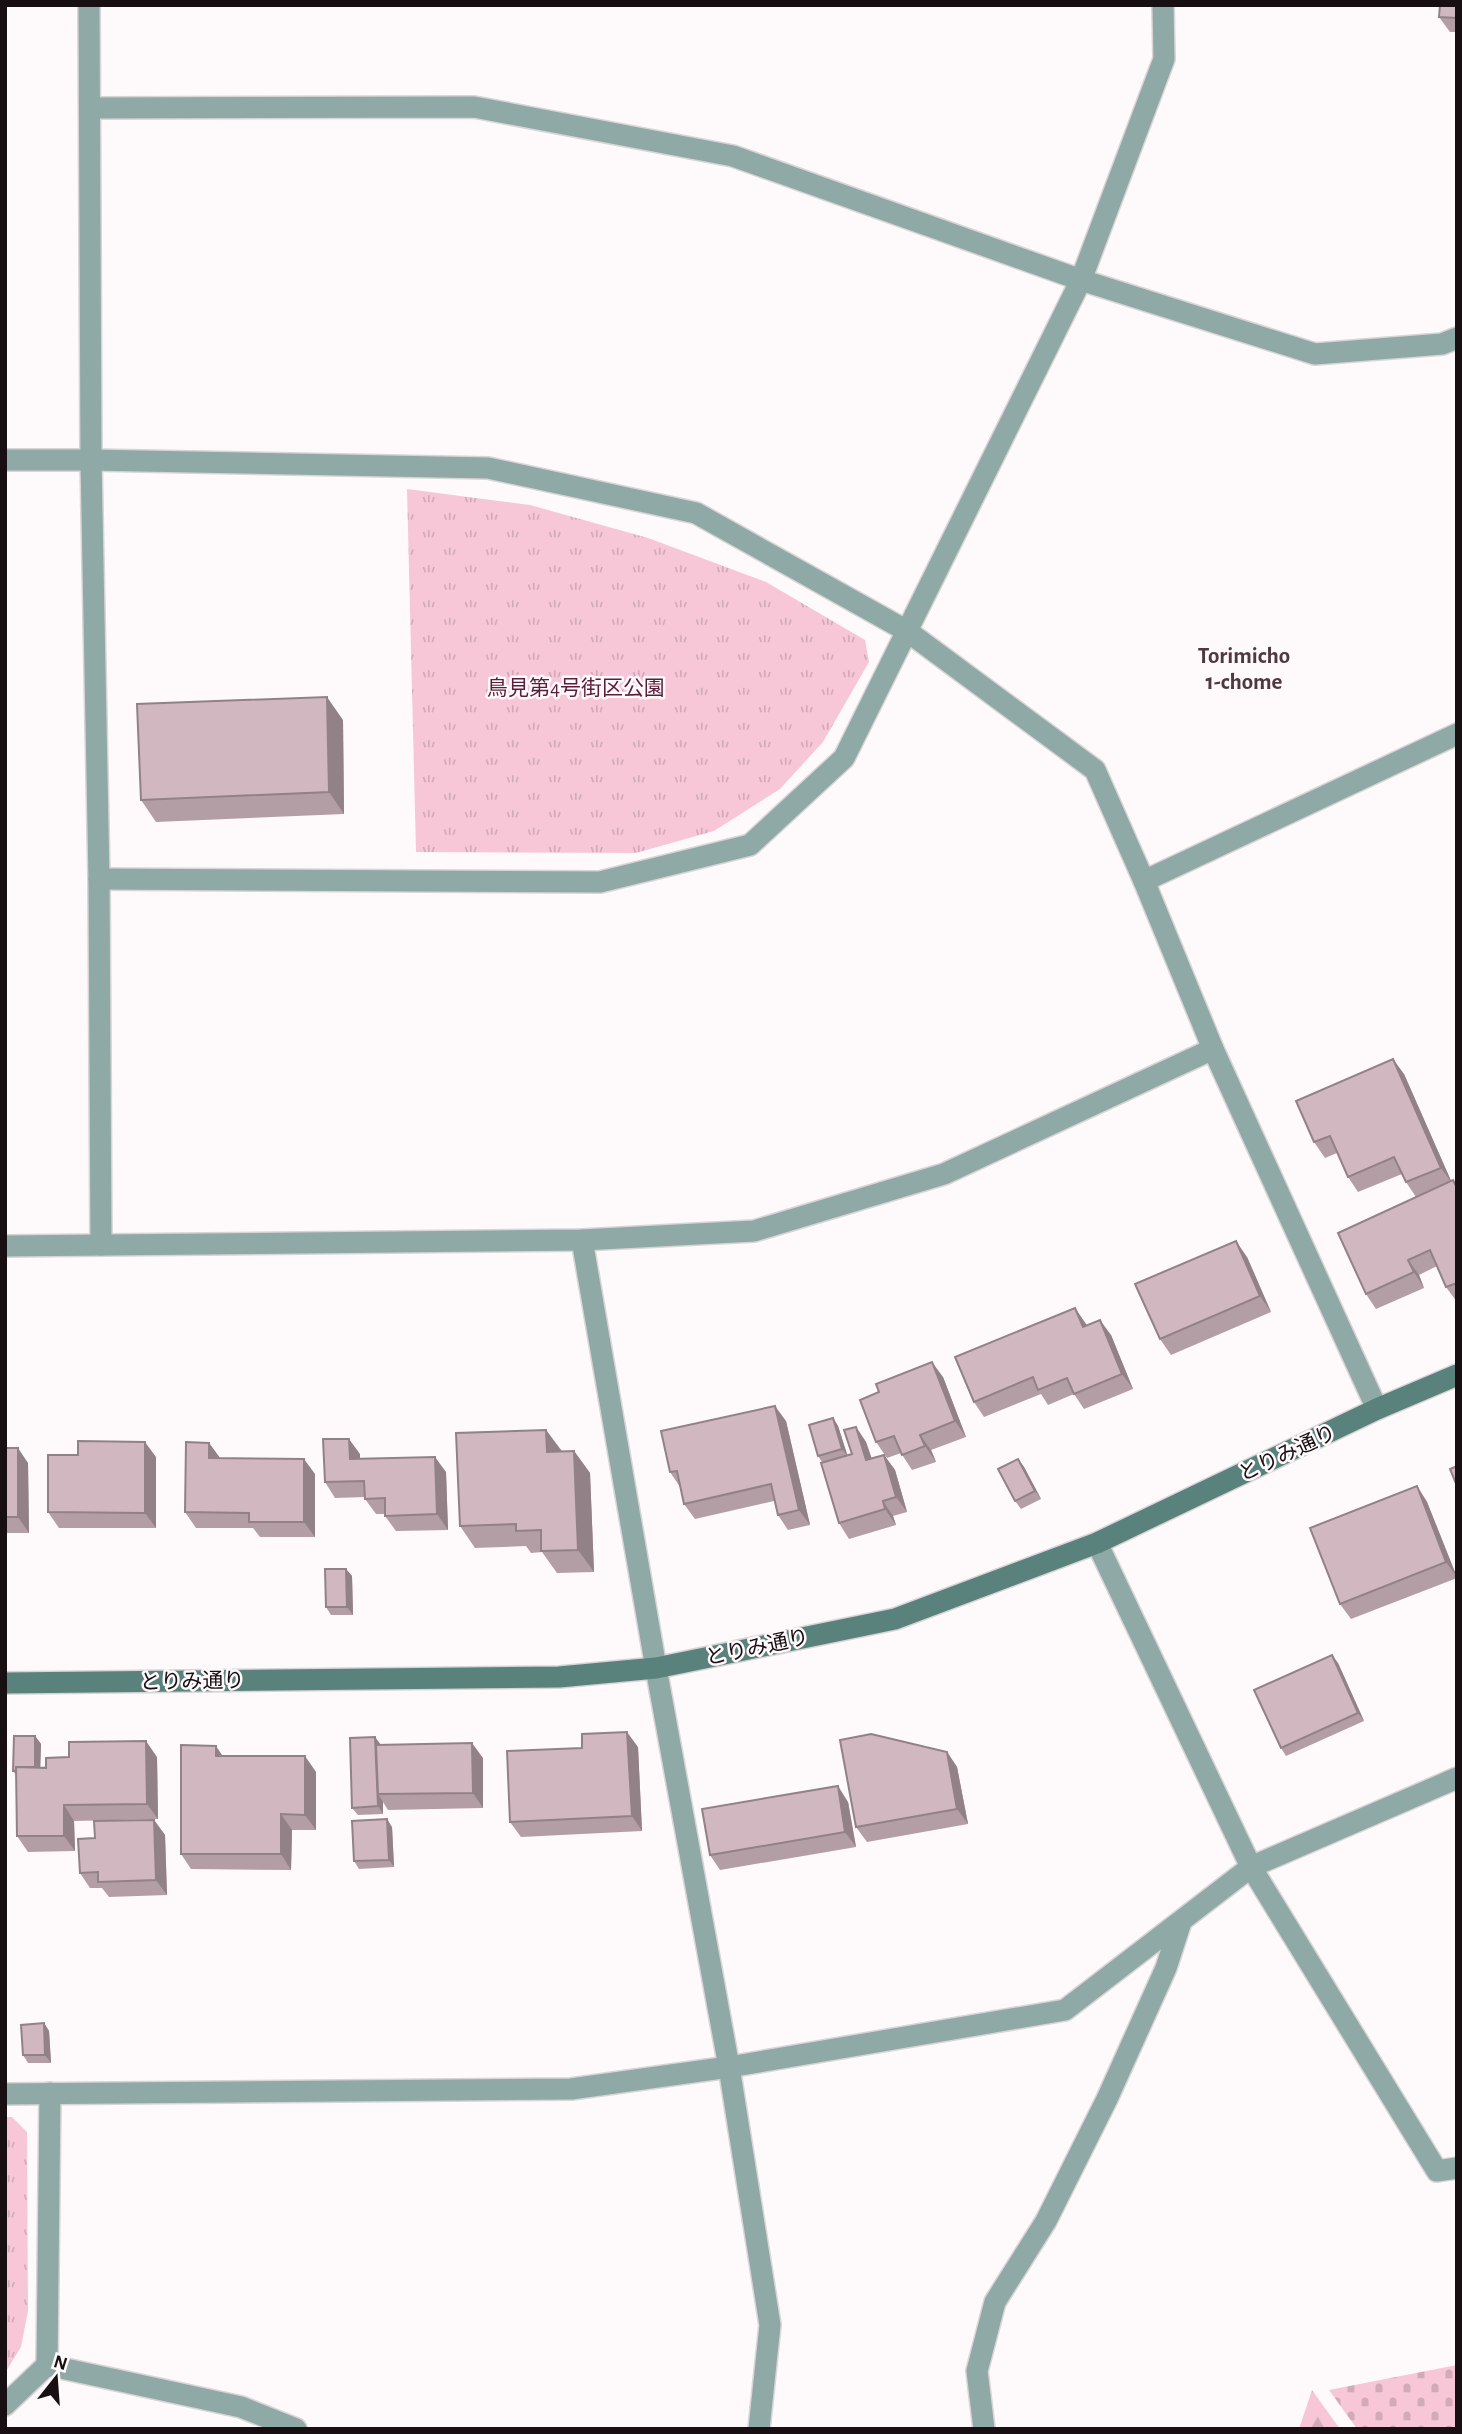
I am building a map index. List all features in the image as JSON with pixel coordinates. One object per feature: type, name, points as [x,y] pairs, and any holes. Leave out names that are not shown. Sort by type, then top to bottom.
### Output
[{"type":"street","points":[[89,5],[101,1245]]},
{"type":"street","points":[[99,879],[600,882],[750,845],[844,758],[1082,280],[1164,59],[1163,5]]},
{"type":"street","points":[[90,108],[474,107],[733,156],[1082,280],[1315,354],[1442,344],[1457,338]]},
{"type":"street","points":[[5,460],[488,468],[696,513],[906,631],[1095,770],[1213,1049],[1377,1409]]},
{"type":"street","points":[[1144,881],[1457,734]]},
{"type":"street","points":[[5,1246],[582,1240],[754,1231],[944,1174],[1213,1049]]},
{"type":"street","points":[[582,1240],[729,2067],[770,2325],[759,2429]]},
{"type":"street","name":"とりみ通り","points":[[5,1683],[559,1676],[656,1668],[895,1619],[1097,1542],[1377,1409],[1457,1375]]},
{"type":"street","points":[[1097,1542],[1251,1867],[1437,2171],[1457,2168]]},
{"type":"street","points":[[5,2094],[571,2089],[729,2067],[1065,2010],[1251,1867],[1457,1778]]},
{"type":"street","points":[[984,2429],[977,2371],[995,2302],[1046,2221],[1107,2099],[1166,1968],[1181,1922]]},
{"type":"street","points":[[5,2405],[47,2365],[50,2093]]},
{"type":"street","points":[[47,2365],[242,2407],[296,2429]]},
{"type":"green space","name":"鳥見第4号街区公園","points":[[407,489],[530,505],[648,538],[766,582],[865,640],[869,662],[823,742],[780,789],[714,831],[636,853],[416,852]]},
{"type":"green space","points":[[5,2117],[12,2117],[27,2132],[28,2311],[21,2347],[5,2373]]},
{"type":"green space","points":[[1457,2365],[1457,2429],[1357,2429],[1329,2390]]},
{"type":"green space","points":[[1312,2390],[1340,2429],[1299,2429]]},
{"type":"building","points":[[1440,5],[1457,5],[1457,18],[1439,17]]},
{"type":"building","points":[[327,697],[329,792],[141,800],[137,704]]},
{"type":"building","points":[[1393,1059],[1441,1168],[1406,1182],[1394,1157],[1348,1177],[1330,1136],[1314,1142],[1296,1101]]},
{"type":"building","points":[[1453,1180],[1457,1188],[1457,1283],[1446,1287],[1430,1250],[1408,1260],[1414,1272],[1366,1294],[1338,1233]]},
{"type":"building","points":[[1236,1241],[1260,1296],[1160,1339],[1135,1284]]},
{"type":"building","points":[[1075,1308],[1083,1327],[1100,1320],[1122,1374],[1074,1394],[1067,1378],[1038,1390],[1033,1377],[974,1402],[955,1357]]},
{"type":"building","points":[[932,1362],[955,1421],[920,1435],[925,1446],[902,1455],[894,1436],[876,1442],[860,1400],[879,1392],[876,1384]]},
{"type":"building","points":[[775,1406],[799,1510],[778,1515],[771,1484],[684,1504],[677,1471],[670,1472],[661,1431]]},
{"type":"building","points":[[833,1418],[842,1449],[818,1456],[809,1425]]},
{"type":"building","points":[[856,1427],[866,1460],[884,1455],[896,1497],[883,1501],[885,1509],[839,1523],[821,1463],[852,1454],[844,1430]]},
{"type":"building","points":[[546,1430],[547,1452],[574,1451],[578,1550],[541,1551],[541,1530],[516,1531],[516,1524],[460,1526],[456,1433]]},
{"type":"building","points":[[323,1439],[349,1439],[350,1459],[435,1457],[437,1514],[385,1516],[385,1498],[365,1499],[364,1481],[325,1482]]},
{"type":"building","points":[[78,1441],[145,1442],[145,1513],[48,1512],[48,1455],[78,1455]]},
{"type":"building","points":[[186,1442],[209,1443],[209,1458],[304,1459],[304,1522],[249,1522],[249,1513],[185,1512]]},
{"type":"building","points":[[5,1448],[18,1448],[18,1517],[5,1517]]},
{"type":"building","points":[[1018,1459],[1035,1491],[1015,1501],[998,1469]]},
{"type":"building","points":[[1457,1466],[1457,1486],[1450,1469]]},
{"type":"building","points":[[1417,1486],[1446,1562],[1340,1604],[1310,1528]]},
{"type":"building","points":[[325,1569],[346,1569],[347,1607],[326,1607]]},
{"type":"building","points":[[1332,1655],[1358,1713],[1281,1748],[1254,1690]]},
{"type":"building","points":[[627,1732],[632,1816],[510,1822],[507,1751],[582,1748],[582,1734]]},
{"type":"building","points":[[871,1734],[947,1752],[957,1809],[856,1827],[840,1740]]},
{"type":"building","points":[[14,1736],[35,1736],[35,1767],[16,1767],[16,1771],[13,1771]]},
{"type":"building","points":[[375,1737],[378,1806],[352,1808],[350,1738]]},
{"type":"building","points":[[146,1741],[147,1804],[64,1805],[64,1836],[17,1836],[16,1767],[46,1768],[46,1758],[69,1757],[69,1742]]},
{"type":"building","points":[[472,1743],[473,1793],[378,1794],[376,1745]]},
{"type":"building","points":[[181,1745],[216,1746],[216,1756],[305,1756],[305,1815],[281,1814],[281,1854],[181,1854]]},
{"type":"building","points":[[838,1786],[845,1832],[710,1855],[702,1809]]},
{"type":"building","points":[[387,1819],[389,1860],[354,1861],[352,1821]]},
{"type":"building","points":[[154,1820],[156,1880],[98,1882],[98,1872],[80,1873],[78,1839],[95,1838],[94,1821]]},
{"type":"building","points":[[44,2023],[45,2055],[23,2055],[21,2025]]},
{"type":"district","name":"Torimicho 1-chome","points":[[1244,668]]}]
